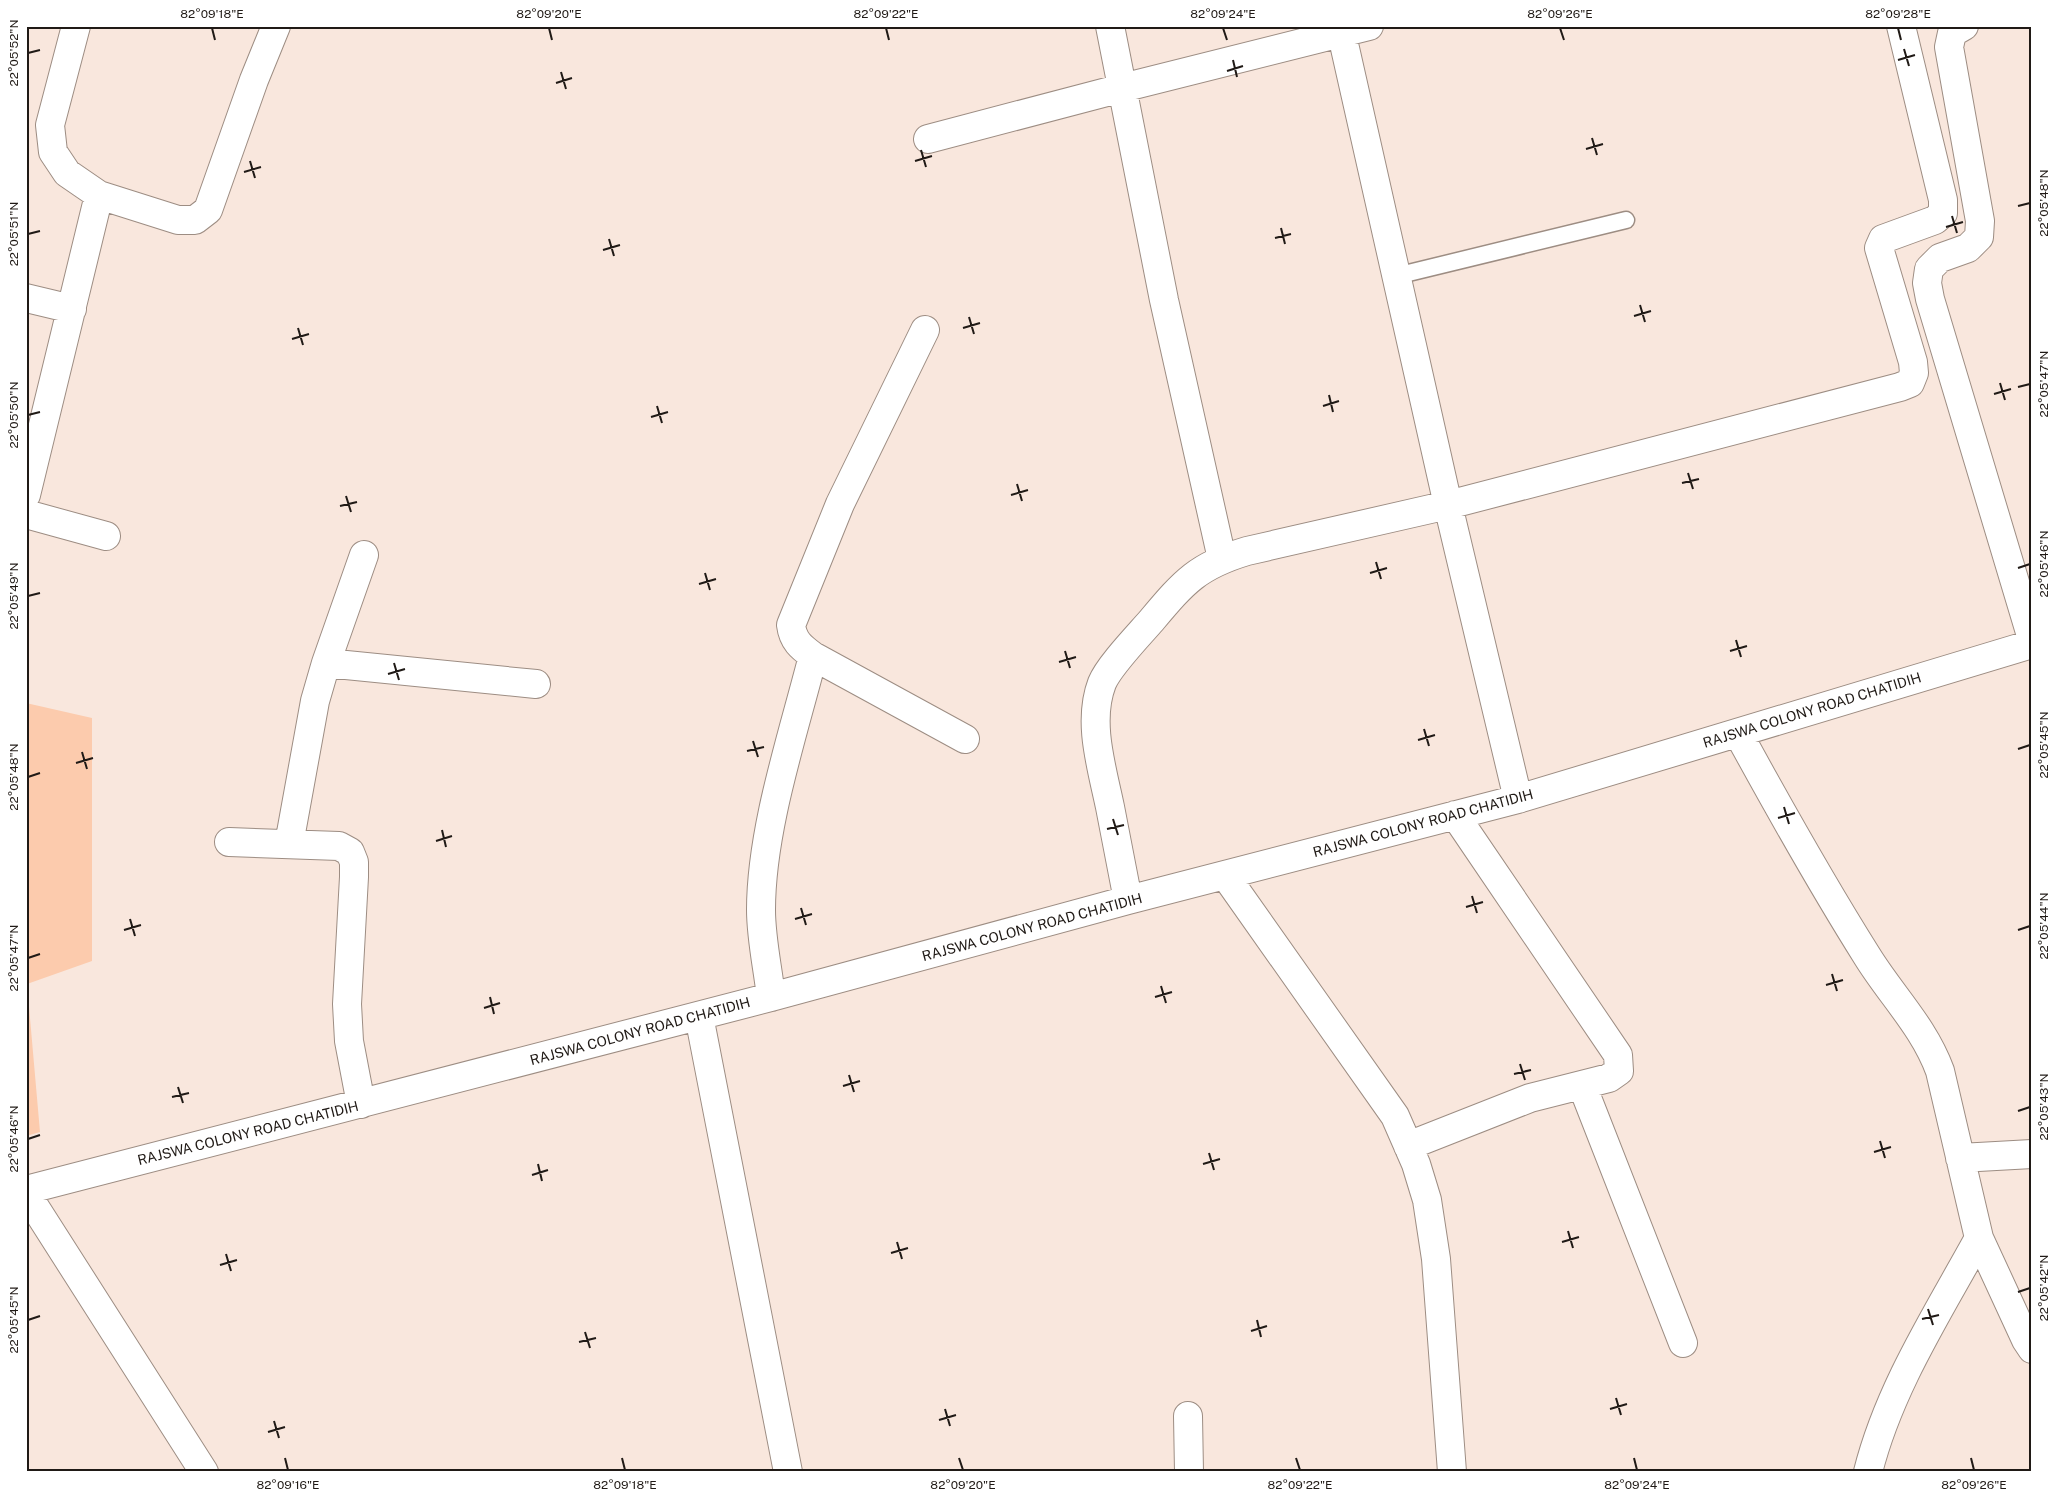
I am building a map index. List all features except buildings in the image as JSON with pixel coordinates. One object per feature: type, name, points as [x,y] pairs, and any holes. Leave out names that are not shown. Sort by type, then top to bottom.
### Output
[{"type":"street","points":[[76,26],[50,125],[53,152],[67,173],[99,195],[178,220],[194,220],[208,210],[254,80],[276,26]]},
{"type":"street","points":[[1110,26],[1164,300],[1222,559]]},
{"type":"street","points":[[928,139],[1340,30],[1369,26]]},
{"type":"street","points":[[1128,900],[1098,747],[1096,712],[1102,683],[1118,660],[1176,591],[1194,574],[1222,559],[1448,505],[1910,383],[1914,373],[1913,362],[1879,248],[1883,239],[1935,220],[1943,213],[1943,200],[1901,26]]},
{"type":"street","points":[[1964,26],[1952,34],[1949,47],[1980,221],[1979,237],[1968,248],[1940,258],[1929,269],[1928,283],[1930,299],[2032,639]]},
{"type":"street","points":[[1340,30],[1448,505],[1518,799]]},
{"type":"street","points":[[26,495],[99,195]]},
{"type":"street","points":[[26,298],[72,309]]},
{"type":"street","points":[[925,330],[840,504],[791,625],[792,636],[812,656],[965,739]]},
{"type":"street","points":[[26,514],[106,536]]},
{"type":"street","points":[[289,844],[315,701],[326,663],[364,554]]},
{"type":"street","name":"RAJSWA COLONY ROAD CHATIDIH","points":[[26,1191],[699,1016],[1128,900],[1518,799],[2032,644]]},
{"type":"street","points":[[771,997],[761,912],[764,865],[778,794],[812,656]]},
{"type":"street","points":[[326,663],[536,684]]},
{"type":"street","points":[[1738,732],[1819,879],[1869,959],[1932,1049],[1940,1070],[1979,1238],[2026,1340],[2032,1349]]},
{"type":"street","points":[[1408,1146],[1530,1098],[1608,1078],[1619,1071],[1618,1056],[1455,815]]},
{"type":"street","points":[[229,842],[339,846],[350,852],[354,862],[347,1004],[349,1041],[361,1104]]},
{"type":"street","points":[[1225,875],[1395,1116],[1416,1164],[1427,1200],[1436,1259],[1452,1472]]},
{"type":"street","points":[[699,1016],[788,1472]]},
{"type":"street","points":[[1582,1085],[1683,1343]]},
{"type":"street","points":[[1960,1158],[2032,1154]]},
{"type":"street","points":[[26,1191],[204,1472]]},
{"type":"street","points":[[1868,1472],[1874,1447],[1906,1370],[1979,1238]]},
{"type":"street","points":[[1188,1416],[1189,1472]]},
{"type":"lane","points":[[1396,276],[1626,220]]},
{"type":"shaded area","points":[[26,703],[92,718],[92,961],[27,984],[40,1132],[26,1136]]}]
